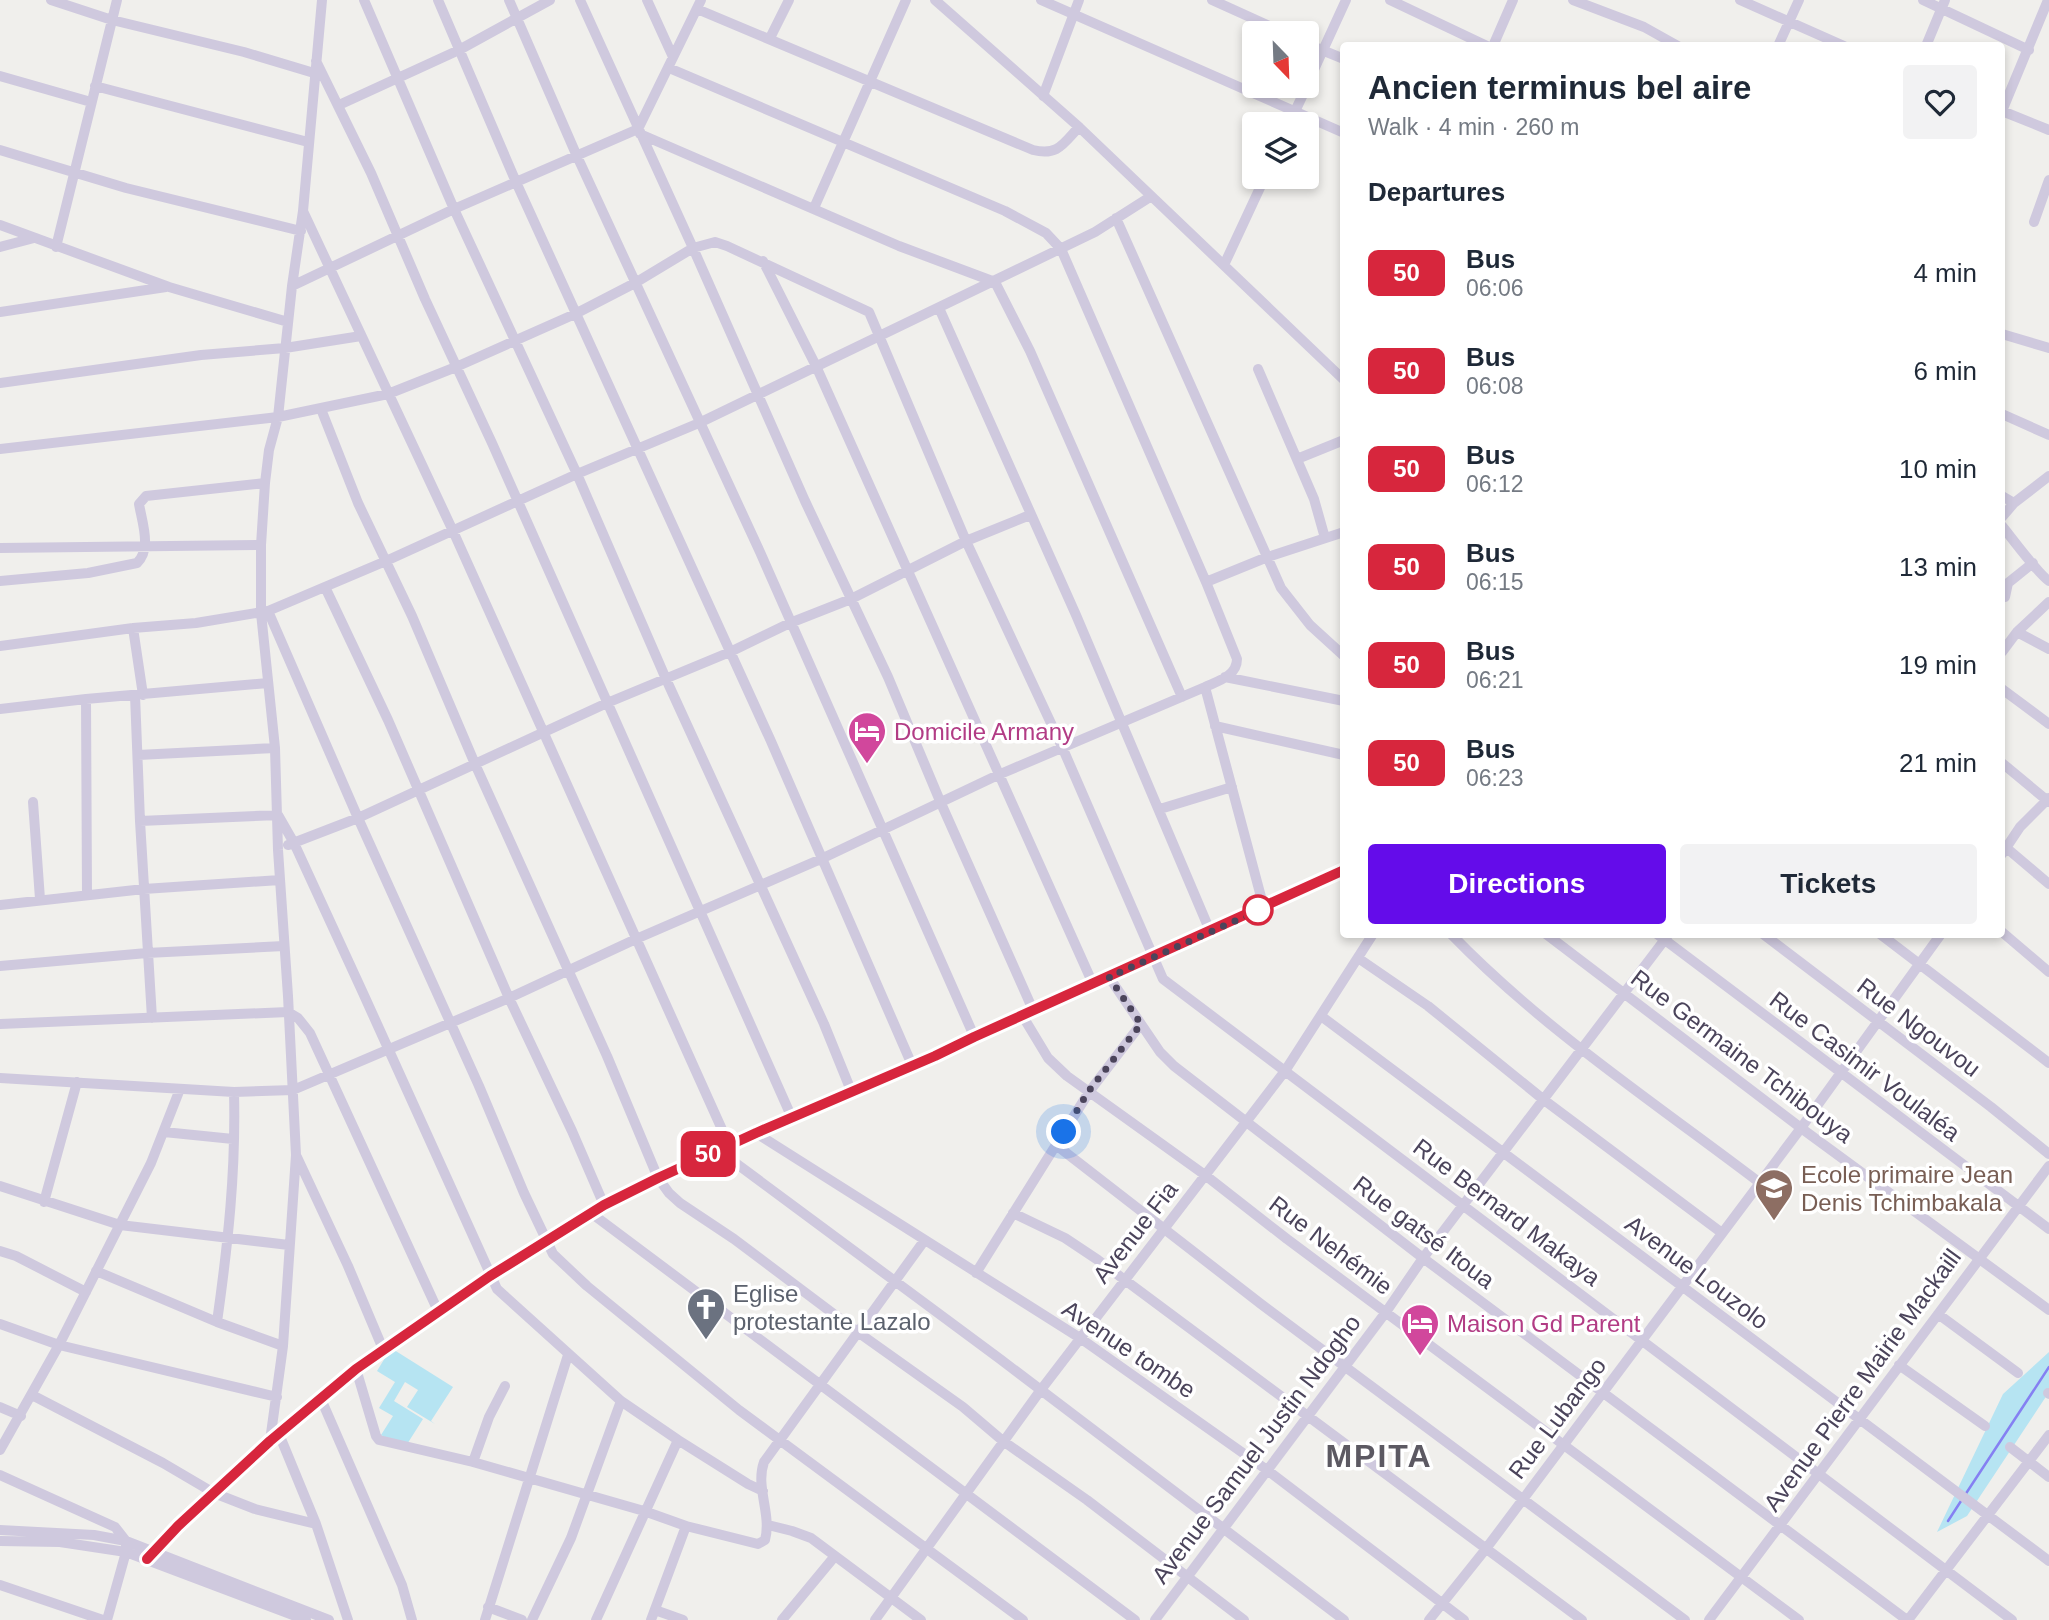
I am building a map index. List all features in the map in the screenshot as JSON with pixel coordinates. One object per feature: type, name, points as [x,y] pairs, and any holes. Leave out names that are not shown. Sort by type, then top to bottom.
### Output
[{"type":"street","points":[[51,0],[112,20],[244,52],[314,73]]},
{"type":"street","points":[[56,247],[117,0]]},
{"type":"street","points":[[270,1441],[283,1346],[296,1155],[278,850],[275,748],[268,683],[261,545],[269,450],[278,417],[292,286],[301,231],[322,0]]},
{"type":"street","points":[[364,0],[454,209],[577,474],[759,887],[824,1024],[852,1093]]},
{"type":"street","points":[[438,0],[516,182],[730,652],[912,1066]]},
{"type":"street","points":[[509,0],[576,155],[760,552],[974,1037]]},
{"type":"street","points":[[339,105],[459,50],[551,0]]},
{"type":"street","name":"Rue Nehémie","points":[[580,0],[894,690],[1048,1058],[1088,1092],[1205,1175],[1799,1620]]},
{"type":"street","points":[[0,1078],[234,1092],[293,1090],[759,887],[998,775],[1205,687],[1225,677],[1237,666],[1237,659],[1206,582],[1060,249],[1046,233],[1005,211],[844,143],[671,63],[647,0]]},
{"type":"street","points":[[770,38],[789,0]]},
{"type":"street","points":[[814,208],[906,0]]},
{"type":"street","points":[[935,0],[1079,127],[1340,376]]},
{"type":"street","points":[[1041,0],[1340,131]]},
{"type":"street","points":[[1043,96],[1079,0]]},
{"type":"street","points":[[1212,0],[1258,21]]},
{"type":"street","points":[[1320,57],[1346,0]]},
{"type":"street","points":[[1390,0],[1479,42]]},
{"type":"street","points":[[1495,42],[1513,0]]},
{"type":"street","points":[[1573,0],[1644,27],[1671,42]]},
{"type":"street","points":[[1740,0],[1835,42]]},
{"type":"street","points":[[1780,42],[1799,0]]},
{"type":"street","points":[[1923,0],[1944,4],[2029,50]]},
{"type":"street","points":[[2005,104],[2048,0]]},
{"type":"street","points":[[639,132],[699,4],[770,38],[1033,150],[1046,153],[1062,146],[1079,127]]},
{"type":"street","points":[[1928,42],[1944,4]]},
{"type":"street","points":[[1320,50],[1340,57]]},
{"type":"street","points":[[315,60],[339,105],[792,1118]]},
{"type":"street","points":[[0,76],[91,103]]},
{"type":"street","points":[[95,86],[308,142]]},
{"type":"street","points":[[1295,111],[1301,98]]},
{"type":"street","points":[[2005,112],[2049,130]]},
{"type":"street","points":[[292,286],[454,209],[576,155],[639,132],[900,246],[995,282],[1030,351],[1182,697]]},
{"type":"street","points":[[0,150],[74,173],[301,231]]},
{"type":"street","points":[[2034,222],[2049,180]]},
{"type":"street","points":[[1224,265],[1259,189]]},
{"type":"street","points":[[0,646],[133,628],[196,623],[264,612],[699,423],[1095,232],[1150,197]]},
{"type":"street","points":[[303,211],[453,531],[636,939],[723,1148],[895,1282],[1344,1620]]},
{"type":"street","points":[[1116,218],[1205,413],[1265,558],[1297,610],[1340,652]]},
{"type":"street","points":[[0,225],[169,287],[288,322]]},
{"type":"street","points":[[0,247],[34,238]]},
{"type":"street","name":"Rue Bernard Makaya","points":[[694,247],[715,243],[763,261],[869,312],[873,317],[879,337],[966,541],[1063,749],[1163,979],[2012,1620]]},
{"type":"street","points":[[0,449],[278,417],[388,394],[575,314],[635,284],[694,247]]},
{"type":"street","points":[[763,261],[816,366],[1093,984]]},
{"type":"street","points":[[0,312],[169,287]]},
{"type":"street","points":[[939,308],[1076,615],[1210,930]]},
{"type":"street","points":[[2005,335],[2049,348]]},
{"type":"street","points":[[0,383],[361,336]]},
{"type":"street","points":[[1258,369],[1314,499],[1325,538]]},
{"type":"street","points":[[321,409],[358,503],[569,971],[658,1178],[680,1203],[734,1239],[963,1407],[1003,1441],[1087,1500],[1244,1620]]},
{"type":"street","points":[[2005,415],[2049,435]]},
{"type":"street","points":[[1297,459],[1340,442]]},
{"type":"street","points":[[2005,513],[2049,476]]},
{"type":"street","points":[[0,582],[128,566],[142,559],[145,545],[139,504],[146,496],[265,484]]},
{"type":"street","points":[[2005,497],[2014,503]]},
{"type":"street","points":[[278,850],[358,818],[607,703],[851,599],[966,541],[1030,515]]},
{"type":"street","points":[[2005,529],[2034,563],[2041,576],[2049,580]]},
{"type":"street","points":[[1206,582],[1265,558],[1340,534]]},
{"type":"street","points":[[0,548],[261,545]]},
{"type":"street","points":[[2005,594],[2008,583],[2034,563]]},
{"type":"street","points":[[325,587],[388,720],[509,998],[604,1205]]},
{"type":"street","points":[[2005,648],[2017,632],[2049,602]]},
{"type":"street","points":[[264,612],[450,1022],[545,1242],[565,1267],[587,1286],[779,1440],[1023,1620]]},
{"type":"street","points":[[133,628],[139,695],[140,821],[152,1018]]},
{"type":"street","points":[[2017,632],[2049,649]]},
{"type":"street","points":[[1225,677],[1340,700]]},
{"type":"street","points":[[0,709],[268,683]]},
{"type":"street","points":[[1205,687],[1264,908]]},
{"type":"street","points":[[2005,691],[2049,724]]},
{"type":"street","points":[[86,699],[87,895]]},
{"type":"street","points":[[1215,726],[1340,757]]},
{"type":"street","points":[[138,755],[275,748]]},
{"type":"street","points":[[2005,765],[2048,800],[2020,827],[2005,848]]},
{"type":"street","points":[[1160,809],[1232,787]]},
{"type":"street","points":[[33,802],[40,899]]},
{"type":"street","points":[[140,821],[278,815]]},
{"type":"street","points":[[278,815],[294,843],[497,1289],[621,1401],[678,1440],[763,1491]]},
{"type":"street","points":[[2005,850],[2049,884]]},
{"type":"street","points":[[150,1555],[270,1441],[356,1369],[490,1276],[604,1205],[756,1133],[852,1093],[1340,872]]},
{"type":"street","points":[[0,905],[144,889],[280,880]]},
{"type":"street","points":[[2005,935],[2049,972]]},
{"type":"street","name":"Avenue Fia","points":[[875,1620],[1040,1391],[1285,1071],[1370,938]]},
{"type":"street","points":[[1455,938],[1509,991],[1760,1183]]},
{"type":"street","name":"Rue Germaine Tchibouya","points":[[1551,938],[1801,1128],[2049,1310]]},
{"type":"street","name":"Avenue Samuel Justin Ndogho","points":[[1155,1620],[1386,1312],[1423,1258],[1625,993],[1662,938]]},
{"type":"street","name":"Rue Casimir Voulaléa","points":[[1664,938],[2049,1229]]},
{"type":"street","name":"Rue Ngouvou","points":[[1768,938],[2049,1154]]},
{"type":"street","points":[[1885,938],[2049,1063]]},
{"type":"street","name":"Rue Lubango","points":[[1429,1620],[1486,1550],[1760,1183],[1938,938]]},
{"type":"street","points":[[0,966],[147,953],[284,946]]},
{"type":"street","points":[[1358,958],[1428,1006],[1544,1100],[1722,1233]]},
{"type":"street","name":"Rue gatsé Itoua","points":[[1109,977],[1174,1066],[1423,1258],[1907,1620]]},
{"type":"street","points":[[0,1024],[288,1013],[298,1018],[310,1033],[438,1311]]},
{"type":"street","name":"Avenue Louzolo","points":[[1321,1016],[2049,1561]]},
{"type":"street","points":[[976,1273],[1088,1092],[1141,1024]]},
{"type":"street","points":[[44,1202],[76,1082]]},
{"type":"street","points":[[0,1450],[21,1416],[151,1163],[180,1089]]},
{"type":"street","points":[[216,1322],[230,1237],[234,1188],[234,1092]]},
{"type":"street","points":[[164,1132],[233,1139]]},
{"type":"street","name":"Avenue tombe","points":[[756,1133],[1080,1338],[1267,1470],[1464,1620]]},
{"type":"street","points":[[1056,1145],[1164,1230],[1685,1620]]},
{"type":"street","points":[[296,1155],[383,1349]]},
{"type":"street","name":"Avenue Pierre Mairie Mackaill","points":[[1709,1620],[2049,1166]]},
{"type":"street","points":[[0,1186],[120,1225],[289,1245]]},
{"type":"street","points":[[591,1213],[1135,1620]]},
{"type":"street","points":[[1013,1213],[1065,1238],[1125,1279],[1582,1620]]},
{"type":"street","points":[[356,1369],[379,1440],[473,1462],[586,1497],[644,1511],[686,1526],[758,1544],[765,1540],[768,1525],[761,1470],[779,1440],[924,1241]]},
{"type":"street","points":[[0,1251],[16,1256],[86,1292]]},
{"type":"street","points":[[96,1271],[216,1322],[283,1346]]},
{"type":"street","points":[[1938,1314],[2018,1373]]},
{"type":"street","points":[[0,1324],[58,1345],[276,1397]]},
{"type":"street","points":[[485,1620],[568,1355]]},
{"type":"street","points":[[1899,1365],[1985,1426]]},
{"type":"street","points":[[473,1462],[489,1417],[505,1386]]},
{"type":"street","points":[[32,1395],[163,1463],[214,1493],[255,1509],[316,1524]]},
{"type":"street","points":[[321,1399],[402,1585],[412,1620]]},
{"type":"street","points":[[532,1620],[572,1538],[621,1401]]},
{"type":"street","points":[[0,1407],[21,1416]]},
{"type":"street","points":[[279,1434],[316,1524],[348,1620]]},
{"type":"street","points":[[1907,1620],[2049,1436]]},
{"type":"street","points":[[596,1620],[678,1440]]},
{"type":"street","points":[[2010,1447],[2049,1477]]},
{"type":"street","points":[[0,1475],[115,1528],[126,1546],[105,1620],[0,1585]]},
{"type":"street","points":[[768,1525],[811,1538],[921,1620]]},
{"type":"street","points":[[683,1620],[653,1615],[686,1526]]},
{"type":"street","points":[[0,1530],[80,1534],[126,1546],[329,1620]]},
{"type":"street","points":[[0,1541],[126,1546]]},
{"type":"street","points":[[150,1555],[306,1620]]},
{"type":"street","points":[[782,1620],[835,1556]]},
{"type":"street","points":[[488,1607],[522,1620]]},
{"type":"shaded area","points":[[391,1348],[453,1387],[431,1421],[435,1424],[407,1407],[418,1390],[405,1382],[394,1401],[423,1419],[404,1449],[381,1435],[393,1416],[379,1408],[395,1382],[377,1371]]},
{"type":"shaded area","points":[[2049,1352],[2049,1392],[1967,1516],[1937,1532],[2003,1394]]},
{"type":"waterway","points":[[1965,1495],[2049,1367]]},
{"type":"waterway","points":[[1948,1521],[1961,1501]]},
{"type":"bus line","name":"50","points":[[147,1559],[178,1526],[270,1441],[370,1359],[490,1276],[604,1205],[718,1150],[935,1056],[1340,872]]},
{"type":"place","name":"Domicile Armany","points":[[867,765]]},
{"type":"place","name":"Ecole primaire Jean Denis Tchimbakala","points":[[1774,1222]]},
{"type":"place","name":"Eglise protestante Lazalo","points":[[706,1341]]},
{"type":"place","name":"Maison Gd Parent","points":[[1420,1357]]},
{"type":"district","name":"MPITA","points":[[1379,1456]]},
{"type":"route","points":[[1064,1132],[1088,1092],[1141,1024],[1109,977],[1264,908],[1258,910]]}]
